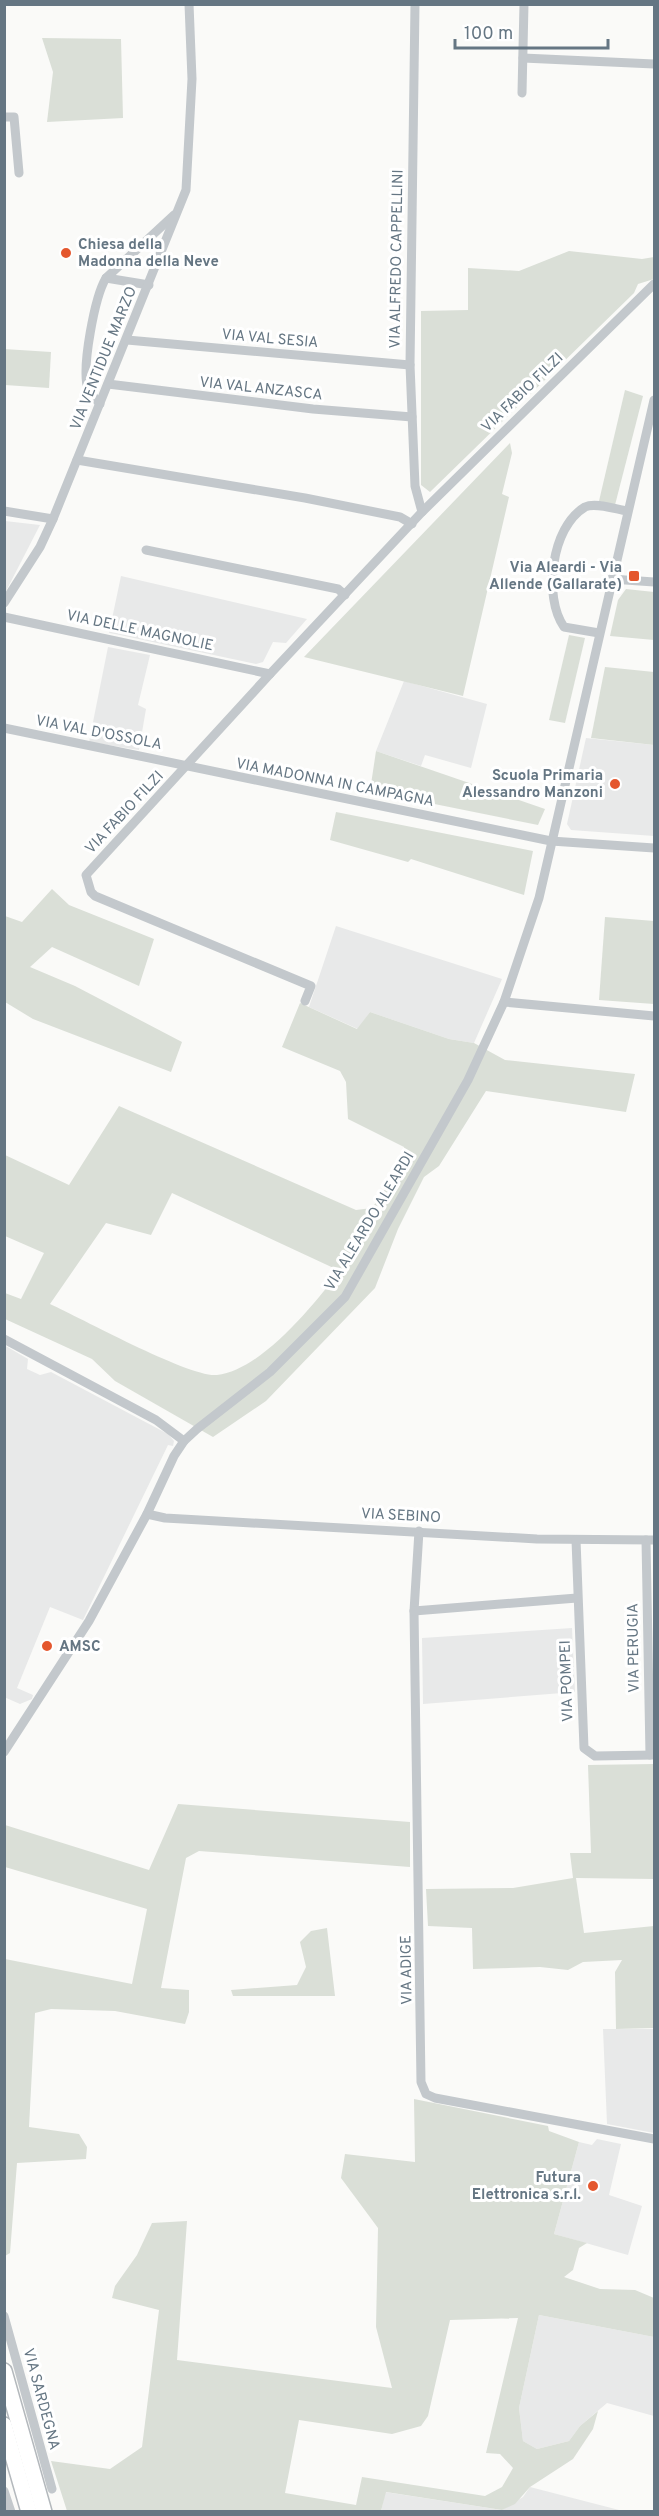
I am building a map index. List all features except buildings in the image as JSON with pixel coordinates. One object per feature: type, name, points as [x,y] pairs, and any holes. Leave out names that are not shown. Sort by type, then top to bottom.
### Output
[{"type":"highway","points":[[4,2371],[44,2511]]},
{"type":"highway","points":[[4,2426],[29,2511]]},
{"type":"street","name":"VIA VENTIDUE MARZO","points":[[4,603],[40,547],[53,519],[186,190],[192,79],[189,4]]},
{"type":"street","name":"VIA ALFREDO CAPPELLINI","points":[[415,4],[410,365],[415,486],[422,512]]},
{"type":"street","points":[[522,93],[524,4]]},
{"type":"street","points":[[524,58],[654,64]]},
{"type":"street","points":[[4,117],[14,117],[19,173]]},
{"type":"street","points":[[100,404],[88,388],[88,352],[96,299],[106,278],[176,214]]},
{"type":"street","points":[[106,278],[149,285]]},
{"type":"street","name":"VIA FABIO FILZI","points":[[305,1001],[311,986],[91,892],[86,875],[422,512],[654,284]]},
{"type":"street","name":"VIA VAL SESIA","points":[[127,340],[410,365]]},
{"type":"street","name":"VIA VAL ANZASCA","points":[[108,384],[291,406],[412,417]]},
{"type":"street","name":"VIA ALEARDO ALEARDI","points":[[4,1752],[89,1621],[147,1514],[174,1456],[184,1441],[270,1372],[345,1297],[468,1080],[504,1002],[539,898],[654,400]]},
{"type":"street","points":[[77,460],[305,498],[400,518],[412,524]]},
{"type":"street","points":[[599,633],[564,627],[558,618],[551,591],[554,561],[568,529],[577,514],[585,507],[592,505],[627,511]]},
{"type":"street","points":[[4,511],[53,519]]},
{"type":"street","points":[[146,550],[338,589],[345,595]]},
{"type":"street","points":[[611,579],[654,582]]},
{"type":"street","name":"VIA DELLE MAGNOLIE","points":[[4,617],[270,674]]},
{"type":"street","name":"VIA VAL D'OSSOLA","points":[[4,728],[188,765]]},
{"type":"street","name":"VIA MADONNA IN CAMPAGNA","points":[[188,765],[207,771],[551,841],[654,848]]},
{"type":"street","points":[[504,1002],[654,1016]]},
{"type":"street","points":[[4,1339],[156,1420],[184,1441]]},
{"type":"street","name":"VIA SEBINO","points":[[147,1514],[165,1518],[576,1540],[650,1540]]},
{"type":"street","name":"VIA ADIGE","points":[[419,1531],[414,1611],[421,2082],[426,2094],[435,2098],[654,2139]]},
{"type":"street","name":"VIA POMPEI","points":[[576,1540],[584,1748],[595,1756],[652,1755]]},
{"type":"street","name":"VIA PERUGIA","points":[[650,1540],[652,1755]]},
{"type":"street","points":[[414,1611],[577,1598]]},
{"type":"street","name":"VIA SARDEGNA","points":[[4,2316],[52,2489]]},
{"type":"street","points":[[4,2491],[10,2511]]},
{"type":"shaded area","points":[[42,38],[121,39],[123,118],[47,122],[53,72]]},
{"type":"shaded area","points":[[569,251],[642,259],[654,257],[654,279],[638,284],[634,293],[430,492],[421,485],[421,311],[468,310],[468,268],[519,271]]},
{"type":"shaded area","points":[[4,349],[51,352],[49,388],[5,385]]},
{"type":"shaded area","points":[[625,390],[643,396],[615,505],[599,501]]},
{"type":"shaded area","points":[[510,443],[512,453],[502,494],[509,497],[463,696],[304,657]]},
{"type":"shaded area","points":[[4,521],[40,525],[5,593]]},
{"type":"shaded area","points":[[121,576],[307,619],[286,643],[273,642],[263,662],[256,664],[109,633]]},
{"type":"shaded area","points":[[626,589],[654,592],[654,640],[610,636],[618,600]]},
{"type":"shaded area","points":[[569,635],[585,638],[565,723],[549,720]]},
{"type":"shaded area","points":[[108,647],[150,655],[138,705],[146,709],[139,750],[89,742]]},
{"type":"shaded area","points":[[605,667],[654,672],[654,745],[591,738]]},
{"type":"shaded area","points":[[404,681],[487,704],[471,768],[425,755],[421,766],[376,751]]},
{"type":"shaded area","name":"Scuola Primaria Alessandro Manzoni","points":[[586,738],[654,745],[654,836],[571,830],[567,824]]},
{"type":"shaded area","points":[[376,751],[545,809],[538,825],[370,791]]},
{"type":"shaded area","points":[[336,812],[533,851],[524,895],[411,859],[408,862],[330,840]]},
{"type":"shaded area","points":[[52,889],[69,905],[154,939],[139,986],[52,947],[30,967],[75,986],[182,1042],[171,1072],[33,1019],[5,1002],[5,916],[22,922]]},
{"type":"shaded area","points":[[605,917],[654,921],[654,1004],[599,1000]]},
{"type":"shaded area","points":[[336,926],[502,979],[474,1043],[449,1039],[370,1012],[358,1029],[309,1007]]},
{"type":"shaded area","points":[[300,1003],[357,1029],[370,1012],[449,1039],[474,1043],[505,1060],[635,1074],[626,1112],[486,1091],[439,1166],[424,1177],[398,1229],[375,1288],[266,1401],[213,1437],[115,1381],[92,1359],[5,1319],[5,1293],[21,1299],[44,1253],[5,1236],[5,1155],[69,1185],[119,1106],[356,1210],[372,1208],[407,1158],[404,1147],[348,1119],[346,1082],[340,1071],[282,1047]],"holes":[[[172,1193],[340,1271],[302,1317],[269,1349],[252,1361],[217,1375],[203,1373],[160,1358],[50,1304],[106,1223],[151,1235]]]},
{"type":"shaded area","name":"AMSC","points":[[4,1345],[28,1359],[27,1369],[40,1375],[51,1372],[168,1434],[174,1441],[173,1446],[168,1445],[83,1620],[50,1607],[17,1688],[33,1695],[32,1699],[20,1704],[4,1697]]},
{"type":"shaded area","points":[[572,1628],[575,1692],[423,1704],[422,1638]]},
{"type":"shaded area","points":[[654,1764],[654,1879],[576,1878],[584,1933],[654,1926],[654,2028],[616,2029],[615,1972],[622,1960],[583,1962],[568,1970],[540,1967],[473,1969],[472,1928],[428,1926],[426,1889],[513,1888],[573,1878],[570,1853],[591,1853],[588,1765]]},
{"type":"shaded area","points":[[178,1804],[410,1822],[410,1867],[199,1851],[186,1858],[161,1988],[189,1990],[189,2012],[185,2024],[115,2011],[51,2009],[35,2013],[29,2127],[79,2134],[87,2147],[86,2159],[17,2163],[10,2253],[5,2256],[5,1959],[132,1984],[147,1909],[5,1867],[5,1825],[149,1870]]},
{"type":"shaded area","points":[[327,1928],[335,1996],[233,1996],[231,1990],[297,1985],[306,1967],[300,1942],[311,1931]]},
{"type":"shaded area","points":[[603,2029],[654,2029],[654,2133],[607,2124]]},
{"type":"shaded area","points":[[414,2099],[548,2126],[549,2131],[579,2142],[554,2234],[587,2243],[579,2248],[573,2270],[564,2277],[600,2289],[635,2290],[654,2298],[654,2337],[539,2315],[519,2408],[523,2441],[537,2449],[569,2441],[580,2426],[598,2411],[593,2429],[573,2459],[530,2487],[515,2504],[502,2510],[386,2492],[381,2511],[67,2511],[51,2461],[110,2469],[142,2447],[159,2310],[112,2298],[115,2286],[137,2255],[152,2223],[187,2221],[177,2360],[392,2388],[376,2327],[378,2228],[341,2178],[345,2154],[415,2162]],"holes":[[[518,2318],[486,2453],[500,2454],[513,2468],[502,2487],[485,2496],[362,2477],[356,2505],[285,2493],[299,2420],[392,2434],[421,2426],[428,2416],[450,2320]]]},
{"type":"shaded area","points":[[597,2139],[621,2144],[609,2195],[642,2206],[628,2255],[554,2234],[579,2142],[592,2145]]},
{"type":"shaded area","points":[[539,2315],[654,2337],[654,2416],[607,2403],[580,2426],[569,2441],[537,2449],[523,2441],[519,2408]]},
{"type":"shaded area","points":[[530,2487],[623,2511],[381,2512],[385,2492],[502,2510],[523,2497]]},
{"type":"place","name":"Chiesa della Madonna della Neve","points":[[66,253]]},
{"type":"place","name":"Via Aleardi - Via Allende (Gallarate)","points":[[634,576]]},
{"type":"place","name":"Scuola Primaria Alessandro Manzoni","points":[[615,784]]},
{"type":"place","name":"AMSC","points":[[47,1646]]},
{"type":"place","name":"Futura Elettronica s.r.l.","points":[[593,2186]]}]
